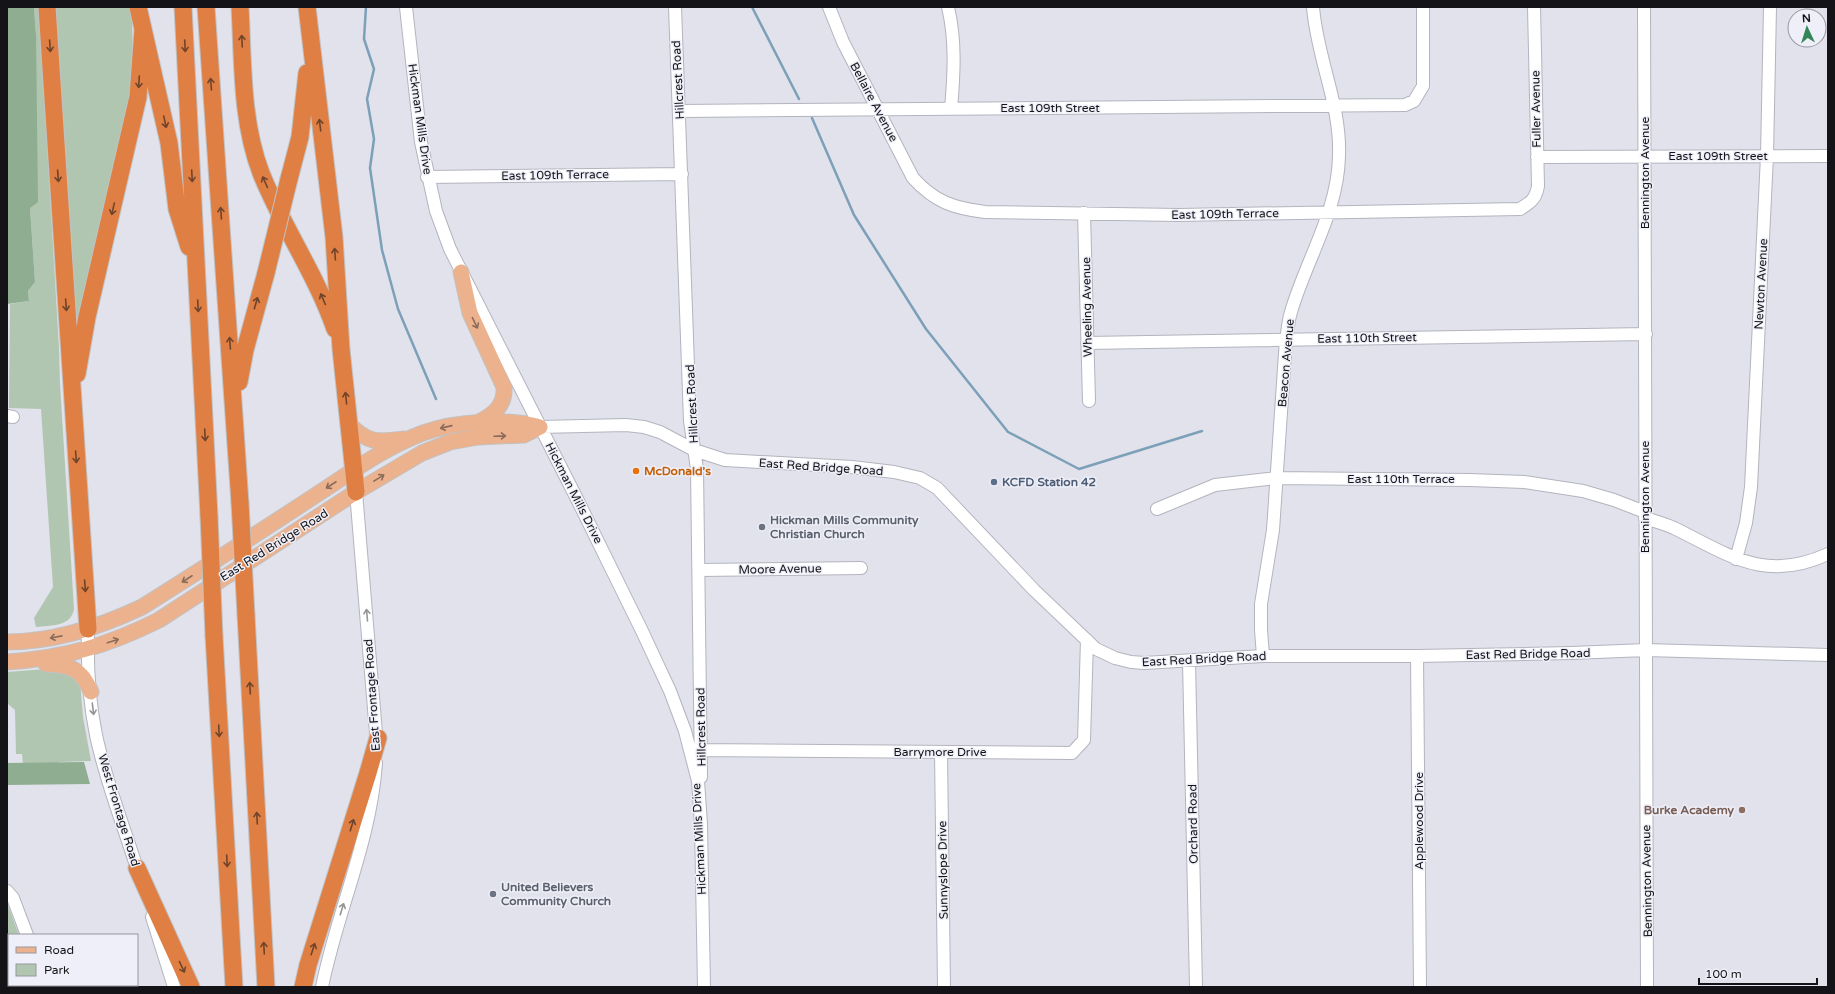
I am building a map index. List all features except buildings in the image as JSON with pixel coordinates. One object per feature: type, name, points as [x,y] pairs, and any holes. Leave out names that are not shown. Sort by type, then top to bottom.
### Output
[{"type":"highway","points":[[47,7],[88,629]]},
{"type":"highway","points":[[138,7],[169,143],[177,209],[197,276]]},
{"type":"highway","points":[[182,7],[197,276],[214,636],[234,987]]},
{"type":"highway","points":[[206,7],[235,410],[266,987]]},
{"type":"highway","points":[[240,7],[246,108],[260,171],[273,200],[319,290],[331,318],[341,349]]},
{"type":"highway","points":[[307,7],[334,238],[341,349],[356,492]]},
{"type":"highway","points":[[73,418],[79,360],[87,317],[138,97],[143,29]]},
{"type":"highway","points":[[235,410],[244,350],[266,273],[300,137],[310,43]]},
{"type":"highway","points":[[303,987],[308,965],[378,738]]},
{"type":"highway","points":[[137,868],[191,987]]},
{"type":"main road","points":[[461,272],[470,313],[504,387],[503,399],[500,406],[488,418],[476,423]]},
{"type":"main road","name":"East Red Bridge Road","points":[[7,642],[35,641],[88,629],[107,624],[142,607],[354,471],[424,432],[457,425],[476,423],[523,422],[540,427]]},
{"type":"main road","points":[[349,424],[360,435],[371,440],[388,441],[411,438]]},
{"type":"main road","name":"East Red Bridge Road","points":[[7,662],[35,660],[66,655],[125,637],[159,620],[356,492],[422,453],[450,442],[478,436],[524,435],[540,427]]},
{"type":"main road","points":[[7,662],[68,666],[86,679],[90,692]]},
{"type":"street","name":"Hickman Mills Drive","points":[[406,7],[421,142],[427,177],[436,211],[450,250],[595,535],[670,690],[685,731],[696,750],[701,824],[704,987]]},
{"type":"street","name":"Hillcrest Road","points":[[675,7],[680,110],[690,422],[697,469],[699,570],[696,750]]},
{"type":"street","name":"Bellaire Avenue","points":[[829,7],[843,42],[913,178],[927,192]]},
{"type":"street","points":[[948,7],[952,22],[955,56],[951,109]]},
{"type":"street","name":"Beacon Avenue","points":[[1264,656],[1261,630],[1261,604],[1273,530],[1286,339],[1290,313],[1329,212],[1336,184],[1339,157],[1339,129],[1335,106],[1316,38],[1313,7]]},
{"type":"street","name":"East 109th Street","points":[[680,110],[1404,105],[1414,101],[1423,86],[1423,7]]},
{"type":"street","name":"Fuller Avenue","points":[[1526,206],[1532,202],[1537,193],[1538,186],[1536,156],[1534,7]]},
{"type":"street","name":"Bennington Avenue","points":[[1644,7],[1647,987]]},
{"type":"street","name":"Newton Avenue","points":[[1736,559],[1746,523],[1751,487],[1767,156],[1770,7]]},
{"type":"street","name":"East 109th Street","points":[[1536,156],[1828,156]]},
{"type":"street","name":"East 109th Terrace","points":[[427,177],[682,174]]},
{"type":"street","name":"East 109th Terrace","points":[[927,192],[942,202],[962,209],[985,212],[1179,214],[1520,210],[1526,206]]},
{"type":"street","name":"Wheeling Avenue","points":[[1084,213],[1089,401]]},
{"type":"street","name":"East 110th Street","points":[[1088,343],[1646,334]]},
{"type":"street","name":"East Red Bridge Road","points":[[540,427],[626,425],[660,432],[694,450],[725,460],[738,462],[852,467],[894,472],[920,478],[937,488],[1034,590],[1096,649],[1115,658],[1131,662],[1190,661],[1264,656],[1572,654],[1646,650],[1828,655]]},
{"type":"street","name":"East 110th Terrace","points":[[1157,508],[1214,485],[1277,478],[1524,482],[1583,492],[1614,500],[1736,559],[1764,566],[1780,567],[1800,564],[1824,555]]},
{"type":"street","name":"East Frontage Road","points":[[322,987],[328,954],[365,832],[374,790],[378,738],[356,492]]},
{"type":"street","name":"Moore Avenue","points":[[699,570],[860,568]]},
{"type":"street","name":"West Frontage Road","points":[[88,629],[90,692],[96,735],[119,817],[137,868],[174,987]]},
{"type":"street","name":"Barrymore Drive","points":[[696,750],[1072,753],[1084,740],[1088,640]]},
{"type":"street","name":"Applewood Drive","points":[[1418,656],[1420,987]]},
{"type":"street","name":"Orchard Road","points":[[1190,661],[1196,987]]},
{"type":"street","name":"Sunnyslope Drive","points":[[941,752],[944,987]]},
{"type":"street","points":[[7,891],[13,898],[27,934]]},
{"type":"green space","points":[[7,7],[34,7],[36,35],[38,202],[30,208],[35,282],[28,291],[29,301],[7,304]]},
{"type":"green space","points":[[34,7],[39,7],[74,609],[72,615],[65,622],[36,627],[34,618],[53,587],[41,409],[9,408],[10,304],[29,301],[28,291],[35,282],[30,208],[36,35]]},
{"type":"green space","points":[[55,7],[131,7],[132,14],[133,63],[126,118],[75,340]]},
{"type":"green space","points":[[59,668],[80,681],[83,717],[91,761],[59,762],[56,765],[23,764],[22,754],[16,754],[15,710],[7,703],[7,672]]},
{"type":"green space","points":[[84,762],[90,784],[7,785],[7,763]]},
{"type":"green space","points":[[7,903],[19,934],[8,934],[8,986],[39,987],[7,987]]},
{"type":"waterway","points":[[366,7],[364,39],[374,69],[367,99],[374,139],[370,168],[382,250],[398,309],[436,399]]},
{"type":"waterway","points":[[752,7],[799,99]]},
{"type":"waterway","points":[[812,118],[854,215],[926,329],[1008,432],[1079,469],[1202,431]]},
{"type":"place","name":"McDonald's","points":[[636,471]]},
{"type":"place","name":"KCFD Station 42","points":[[994,482]]},
{"type":"place","name":"Hickman Mills Community Christian Church","points":[[762,527]]},
{"type":"place","name":"Burke Academy","points":[[1742,810]]},
{"type":"place","name":"United Believers Community Church","points":[[493,894]]}]
